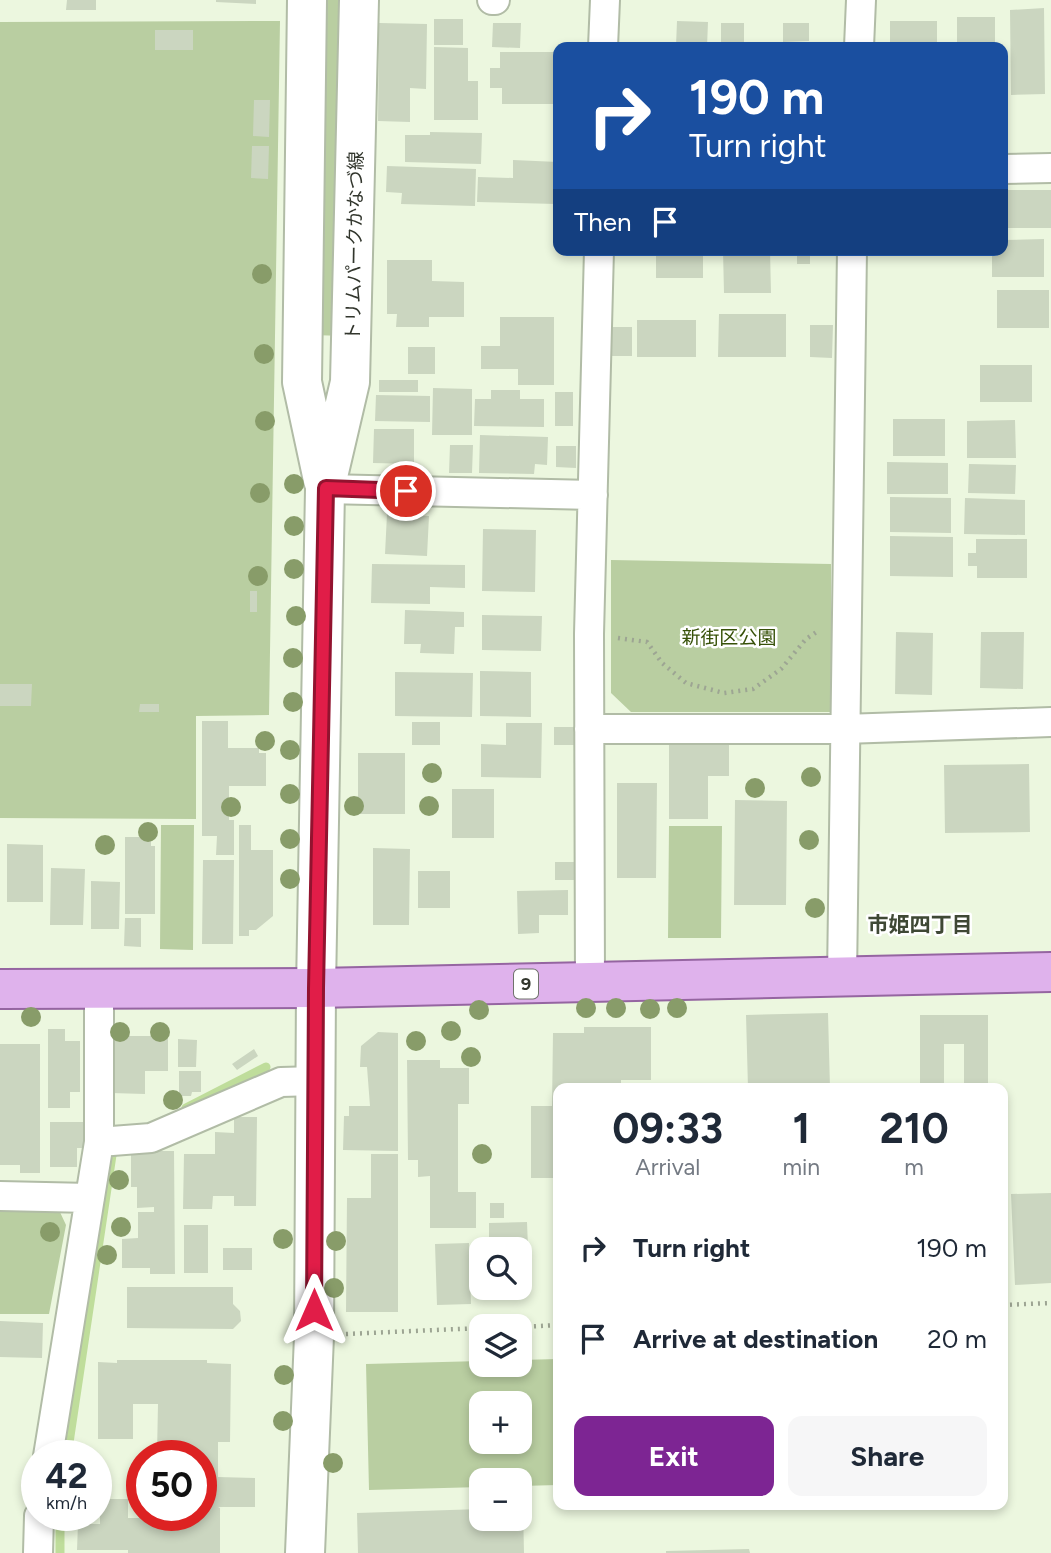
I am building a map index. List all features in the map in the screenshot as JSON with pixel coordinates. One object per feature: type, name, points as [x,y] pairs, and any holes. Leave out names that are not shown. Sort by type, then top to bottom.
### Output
[{"type":"main road","name":"トリムパークかなづ線","points":[[307,0],[302,382],[326,488]]},
{"type":"main road","name":"トリムパークかなづ線","points":[[304,1553],[314,1336],[316,988],[326,488],[350,382],[359,0]]},
{"type":"main road","name":"9","points":[[0,989],[316,988],[1051,972]]},
{"type":"street","points":[[603,42],[604,0]]},
{"type":"street","points":[[859,42],[861,0]]},
{"type":"street","points":[[1008,169],[1051,169]]},
{"type":"street","points":[[590,983],[589,634],[598,256]]},
{"type":"street","points":[[842,977],[852,256]]},
{"type":"street","points":[[326,488],[593,495]]},
{"type":"street","points":[[589,729],[844,729],[1051,722]]},
{"type":"street","points":[[51,1440],[99,1142],[99,989]]},
{"type":"street","points":[[99,1142],[151,1138],[281,1082],[316,1081]]},
{"type":"street","points":[[0,1196],[90,1198]]},
{"type":"street","points":[[38,1553],[39,1531]]},
{"type":"path","points":[[589,634],[647,642],[662,663],[686,683],[724,693],[753,689],[781,669],[806,639],[819,630]]},
{"type":"path","points":[[1008,1305],[1051,1303]]},
{"type":"path","points":[[532,1326],[553,1325]]},
{"type":"path","points":[[314,1336],[469,1329]]},
{"type":"green space","points":[[316,0],[350,0],[345,336],[312,335]]},
{"type":"green space","points":[[280,21],[269,715],[196,716],[196,819],[0,818],[0,22]]},
{"type":"green space","name":"新街区公園","points":[[611,560],[831,564],[831,712],[631,712],[611,693]]},
{"type":"green space","points":[[161,825],[194,825],[193,950],[160,949]]},
{"type":"green space","points":[[669,826],[722,826],[721,938],[668,938]]},
{"type":"green space","points":[[0,1210],[59,1210],[66,1225],[49,1314],[0,1314]]},
{"type":"green space","points":[[553,1359],[553,1485],[532,1486],[532,1468],[469,1468],[469,1487],[369,1490],[366,1364],[469,1361],[469,1377],[532,1377],[532,1360]]},
{"type":"building","points":[[67,0],[96,0],[96,10],[66,10]]},
{"type":"building","points":[[256,0],[256,4],[216,2]]},
{"type":"building","points":[[1044,8],[1045,94],[1011,95],[1010,10]]},
{"type":"building","points":[[957,17],[995,17],[995,42],[957,42]]},
{"type":"building","points":[[434,19],[463,19],[463,45],[434,45]]},
{"type":"building","points":[[677,21],[708,22],[707,42],[676,42]]},
{"type":"building","points":[[890,21],[937,21],[937,42],[890,42]]},
{"type":"building","points":[[379,23],[427,24],[426,89],[410,88],[410,122],[378,121]]},
{"type":"building","points":[[493,23],[521,23],[520,48],[492,47]]},
{"type":"building","points":[[721,23],[744,23],[744,42],[721,42]]},
{"type":"building","points":[[783,23],[809,23],[809,41],[783,42]]},
{"type":"building","points":[[155,30],[193,30],[193,50],[155,50]]},
{"type":"building","points":[[434,47],[468,48],[468,81],[478,81],[478,120],[434,120]]},
{"type":"building","points":[[500,52],[553,52],[553,104],[502,104],[502,88],[490,88],[490,68],[500,68]]},
{"type":"building","points":[[254,100],[270,100],[269,137],[253,136]]},
{"type":"building","points":[[430,132],[482,133],[481,164],[405,162],[405,135],[430,135]]},
{"type":"building","points":[[252,146],[269,146],[268,179],[251,178]]},
{"type":"building","points":[[513,160],[553,162],[553,204],[477,202],[478,177],[513,178]]},
{"type":"building","points":[[387,166],[476,169],[475,206],[401,204],[402,193],[386,192]]},
{"type":"building","points":[[1008,190],[1051,190],[1051,228],[1008,228]]},
{"type":"building","points":[[1044,239],[1044,277],[992,277],[992,256],[1008,256],[1008,240]]},
{"type":"building","points":[[656,256],[703,256],[703,278],[656,278]]},
{"type":"building","points":[[723,256],[770,256],[771,293],[724,293]]},
{"type":"building","points":[[797,256],[810,256],[810,264],[797,264]]},
{"type":"building","points":[[387,260],[432,260],[432,281],[464,282],[464,317],[429,317],[429,327],[396,327],[397,314],[387,314]]},
{"type":"building","points":[[997,290],[1049,290],[1049,328],[997,328]]},
{"type":"building","points":[[719,314],[786,314],[786,357],[718,357]]},
{"type":"building","points":[[500,317],[554,317],[554,385],[518,385],[518,369],[481,369],[481,346],[500,346]]},
{"type":"building","points":[[637,320],[696,320],[696,357],[637,357]]},
{"type":"building","points":[[810,325],[833,325],[832,358],[810,357]]},
{"type":"building","points":[[611,327],[632,327],[632,356],[611,356]]},
{"type":"building","points":[[408,347],[435,347],[435,374],[408,374]]},
{"type":"building","points":[[980,365],[1032,365],[1032,402],[980,402]]},
{"type":"building","points":[[379,380],[418,380],[418,392],[379,392]]},
{"type":"building","points":[[433,388],[472,389],[472,435],[432,435]]},
{"type":"building","points":[[491,390],[520,390],[520,399],[544,399],[544,427],[474,426],[475,399],[491,399]]},
{"type":"building","points":[[555,392],[573,392],[573,426],[555,426]]},
{"type":"building","points":[[376,395],[430,396],[430,422],[375,421]]},
{"type":"building","points":[[893,419],[945,419],[945,456],[893,456]]},
{"type":"building","points":[[1015,420],[1016,458],[967,458],[967,421]]},
{"type":"building","points":[[374,429],[414,429],[414,464],[373,463]]},
{"type":"building","points":[[480,435],[548,437],[547,465],[535,464],[534,474],[479,473]]},
{"type":"building","points":[[450,445],[473,445],[472,473],[449,473]]},
{"type":"building","points":[[556,446],[576,446],[576,468],[556,467]]},
{"type":"building","points":[[887,462],[948,463],[948,494],[887,494]]},
{"type":"building","points":[[969,464],[1016,465],[1015,494],[968,493]]},
{"type":"building","points":[[890,497],[951,498],[951,533],[890,532]]},
{"type":"building","points":[[965,498],[1025,500],[1025,535],[964,534]]},
{"type":"building","points":[[387,514],[429,516],[427,556],[385,554]]},
{"type":"building","points":[[483,529],[536,530],[535,592],[482,591]]},
{"type":"building","points":[[890,536],[953,537],[953,577],[890,576]]},
{"type":"building","points":[[976,539],[1027,539],[1027,578],[977,578],[977,566],[968,566],[968,553],[976,553]]},
{"type":"building","points":[[372,564],[465,565],[465,588],[430,587],[430,604],[371,603]]},
{"type":"building","points":[[250,591],[257,591],[257,612],[250,612]]},
{"type":"building","points":[[405,610],[464,612],[464,627],[455,627],[454,654],[420,653],[421,644],[404,644]]},
{"type":"building","points":[[482,615],[542,616],[541,651],[482,650]]},
{"type":"building","points":[[896,632],[933,633],[932,695],[895,694]]},
{"type":"building","points":[[981,632],[1024,632],[1023,689],[980,688]]},
{"type":"building","points":[[480,671],[531,672],[531,717],[480,716]]},
{"type":"building","points":[[395,672],[473,673],[472,717],[395,716]]},
{"type":"building","points":[[0,684],[32,684],[31,706],[0,706]]},
{"type":"building","points":[[140,704],[159,704],[159,712],[139,712]]},
{"type":"building","points":[[202,721],[228,721],[228,748],[259,748],[259,753],[266,753],[266,786],[229,786],[229,820],[234,820],[234,855],[216,855],[217,836],[202,836]]},
{"type":"building","points":[[412,722],[440,722],[440,745],[412,745]]},
{"type":"building","points":[[506,723],[542,723],[541,778],[481,777],[481,744],[506,745]]},
{"type":"building","points":[[554,727],[579,727],[579,745],[554,745]]},
{"type":"building","points":[[669,744],[729,744],[729,776],[708,776],[708,819],[669,819]]},
{"type":"building","points":[[358,753],[405,753],[405,814],[358,814]]},
{"type":"building","points":[[1029,764],[1030,832],[945,833],[944,765]]},
{"type":"building","points":[[617,783],[657,783],[656,878],[617,878]]},
{"type":"building","points":[[452,789],[494,789],[494,838],[452,838]]},
{"type":"building","points":[[735,800],[787,801],[786,905],[734,905]]},
{"type":"building","points":[[239,825],[251,825],[251,850],[273,850],[273,916],[256,930],[249,930],[249,936],[239,936]]},
{"type":"building","points":[[125,837],[151,837],[151,846],[155,846],[155,914],[125,914]]},
{"type":"building","points":[[7,844],[43,845],[43,902],[7,902]]},
{"type":"building","points":[[373,848],[410,849],[409,925],[373,925]]},
{"type":"building","points":[[203,860],[234,860],[233,944],[202,944]]},
{"type":"building","points":[[555,862],[580,862],[580,880],[555,880]]},
{"type":"building","points":[[51,868],[85,869],[83,925],[50,925]]},
{"type":"building","points":[[418,871],[450,871],[450,908],[418,908]]},
{"type":"building","points":[[91,881],[120,882],[119,929],[91,929]]},
{"type":"building","points":[[568,890],[568,915],[539,915],[539,933],[518,934],[517,891]]},
{"type":"building","points":[[125,918],[141,918],[141,947],[124,946]]},
{"type":"building","points":[[828,1013],[830,1083],[748,1083],[746,1015]]},
{"type":"building","points":[[920,1015],[988,1015],[988,1083],[964,1083],[964,1044],[944,1044],[944,1083],[920,1083]]},
{"type":"building","points":[[584,1027],[651,1027],[651,1080],[553,1083],[553,1178],[531,1178],[531,1106],[552,1106],[553,1033],[584,1033]]},
{"type":"building","points":[[48,1029],[65,1029],[65,1041],[80,1041],[80,1092],[70,1092],[70,1108],[48,1108]]},
{"type":"building","points":[[378,1032],[398,1033],[398,1151],[343,1150],[344,1116],[349,1116],[349,1106],[370,1106],[367,1067],[360,1067],[361,1046]]},
{"type":"building","points":[[111,1036],[168,1036],[168,1071],[145,1071],[145,1094],[111,1093]]},
{"type":"building","points":[[178,1039],[197,1040],[196,1067],[178,1067]]},
{"type":"building","points":[[0,1044],[40,1044],[40,1173],[20,1173],[20,1165],[0,1165]]},
{"type":"building","points":[[254,1049],[258,1056],[237,1070],[232,1064]]},
{"type":"building","points":[[407,1060],[440,1060],[440,1068],[469,1068],[469,1104],[458,1104],[458,1192],[476,1192],[476,1228],[430,1228],[430,1176],[418,1177],[418,1160],[408,1160]]},
{"type":"building","points":[[179,1071],[201,1071],[201,1092],[192,1092],[191,1096],[179,1096]]},
{"type":"building","points":[[234,1117],[257,1117],[256,1206],[234,1206],[234,1196],[213,1196],[212,1209],[183,1209],[184,1154],[215,1154],[215,1132],[234,1133]]},
{"type":"building","points":[[50,1122],[83,1122],[83,1148],[77,1148],[77,1167],[50,1167]]},
{"type":"building","points":[[131,1151],[174,1151],[175,1274],[150,1274],[150,1268],[122,1268],[122,1239],[138,1238],[138,1212],[154,1212],[154,1207],[137,1208],[137,1187],[131,1187]]},
{"type":"building","points":[[371,1154],[398,1154],[398,1312],[346,1312],[347,1198],[371,1198]]},
{"type":"building","points":[[1051,1193],[1051,1283],[1015,1285],[1011,1194]]},
{"type":"building","points":[[490,1203],[504,1203],[504,1218],[490,1218]]},
{"type":"building","points":[[527,1222],[528,1237],[489,1237],[489,1223]]},
{"type":"building","points":[[184,1225],[208,1225],[208,1273],[184,1273]]},
{"type":"building","points":[[469,1243],[471,1304],[437,1305],[435,1244]]},
{"type":"building","points":[[223,1248],[252,1248],[252,1270],[223,1270]]},
{"type":"building","points":[[127,1287],[233,1287],[233,1304],[240,1311],[241,1321],[233,1329],[127,1328]]},
{"type":"building","points":[[0,1321],[43,1323],[42,1358],[0,1357]]},
{"type":"building","points":[[117,1360],[207,1360],[207,1363],[231,1364],[230,1442],[218,1442],[218,1477],[255,1478],[255,1507],[218,1507],[220,1553],[77,1550],[78,1531],[112,1531],[112,1499],[126,1499],[126,1531],[217,1531],[217,1440],[157,1440],[158,1404],[133,1404],[133,1439],[98,1439],[98,1362],[117,1363]]},
{"type":"building","points":[[469,1509],[469,1531],[524,1531],[524,1553],[358,1553],[357,1513]]},
{"type":"building","points":[[749,1549],[750,1553],[666,1553],[666,1551]]},
{"type":"waterway","points":[[186,1108],[266,1067]]},
{"type":"waterway","points":[[69,1440],[112,1155],[117,1147]]},
{"type":"waterway","points":[[60,1531],[60,1553]]},
{"type":"district","name":"市姫四丁目","points":[[920,925]]},
{"type":"route","points":[[314,1310],[316,988],[326,488],[406,491]]}]
